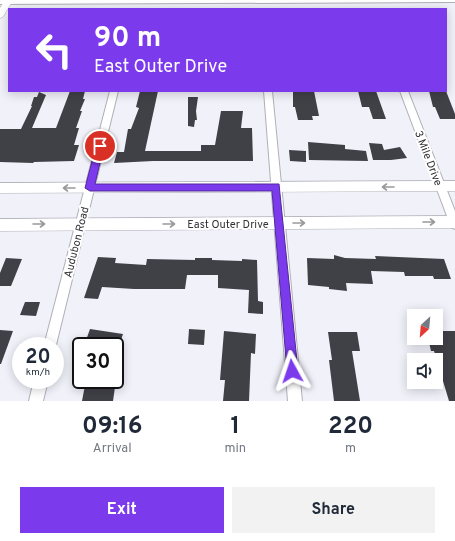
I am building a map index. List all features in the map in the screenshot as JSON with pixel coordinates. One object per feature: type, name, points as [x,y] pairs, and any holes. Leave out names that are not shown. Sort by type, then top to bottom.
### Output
[{"type":"street","points":[[0,15],[6,1],[455,0]]},
{"type":"street","name":"Audubon Road","points":[[52,337],[114,92]]},
{"type":"street","points":[[268,92],[295,401]]},
{"type":"street","name":"3 Mile Drive","points":[[404,92],[455,223]]},
{"type":"street","points":[[0,188],[455,186]]},
{"type":"street","name":"East Outer Drive","points":[[0,225],[455,223]]},
{"type":"street","points":[[36,401],[39,389]]},
{"type":"building","points":[[39,92],[46,95],[32,128],[56,128],[70,92],[85,92],[83,99],[85,99],[80,111],[82,111],[76,128],[79,128],[74,145],[79,145],[74,161],[33,163],[0,162],[0,129],[21,129],[32,106],[34,97],[37,97]]},
{"type":"building","points":[[140,92],[158,92],[145,151],[201,151],[201,145],[215,145],[221,111],[243,111],[241,128],[252,128],[253,161],[153,161],[114,163],[117,152],[124,152],[128,129],[131,129],[139,108],[136,107]]},
{"type":"building","points":[[293,92],[314,92],[319,116],[312,116],[313,120],[298,120],[295,107],[293,107]]},
{"type":"building","points":[[358,92],[376,92],[386,119],[373,119],[369,107],[362,107]]},
{"type":"building","points":[[429,92],[446,92],[455,114],[455,119],[440,119],[435,107],[433,107]]},
{"type":"building","points":[[188,97],[198,97],[196,111],[197,120],[195,120],[194,127],[188,126]]},
{"type":"building","points":[[308,142],[345,145],[345,149],[366,151],[368,161],[309,160]]},
{"type":"building","points":[[369,143],[382,144],[384,150],[400,147],[407,158],[373,160]]},
{"type":"building","points":[[289,150],[306,151],[306,162],[290,161]]},
{"type":"building","points":[[334,255],[345,258],[376,259],[375,256],[444,259],[451,279],[434,279],[433,276],[405,276],[404,272],[371,271],[373,284],[346,283],[347,291],[329,289],[329,287],[308,285],[307,258],[334,259]]},
{"type":"building","points":[[98,257],[116,258],[115,263],[146,265],[147,259],[195,260],[195,258],[212,258],[212,260],[257,260],[258,301],[263,302],[263,314],[248,313],[249,290],[218,288],[218,275],[187,275],[185,289],[134,289],[102,287],[98,299],[84,298]]},
{"type":"building","points":[[6,258],[22,259],[11,286],[0,286],[0,273]]},
{"type":"building","points":[[25,302],[40,302],[36,316],[20,315]]},
{"type":"building","points":[[90,329],[123,334],[122,337],[87,337]]},
{"type":"building","points":[[189,329],[205,330],[204,345],[188,344]]},
{"type":"building","points":[[0,330],[13,331],[1,364],[0,364]]},
{"type":"building","points":[[224,331],[256,334],[255,354],[251,353],[249,401],[223,401],[225,380],[220,380]]},
{"type":"building","points":[[443,331],[455,331],[455,401],[449,401],[443,381],[443,353],[435,353],[434,351],[431,351],[430,345],[443,345]]},
{"type":"building","points":[[328,332],[357,332],[360,351],[352,351],[360,401],[334,401],[329,360],[332,360]]},
{"type":"building","points":[[84,389],[115,389],[113,401],[82,401]]},
{"type":"route","points":[[100,146],[90,188],[276,187],[292,371]]}]
